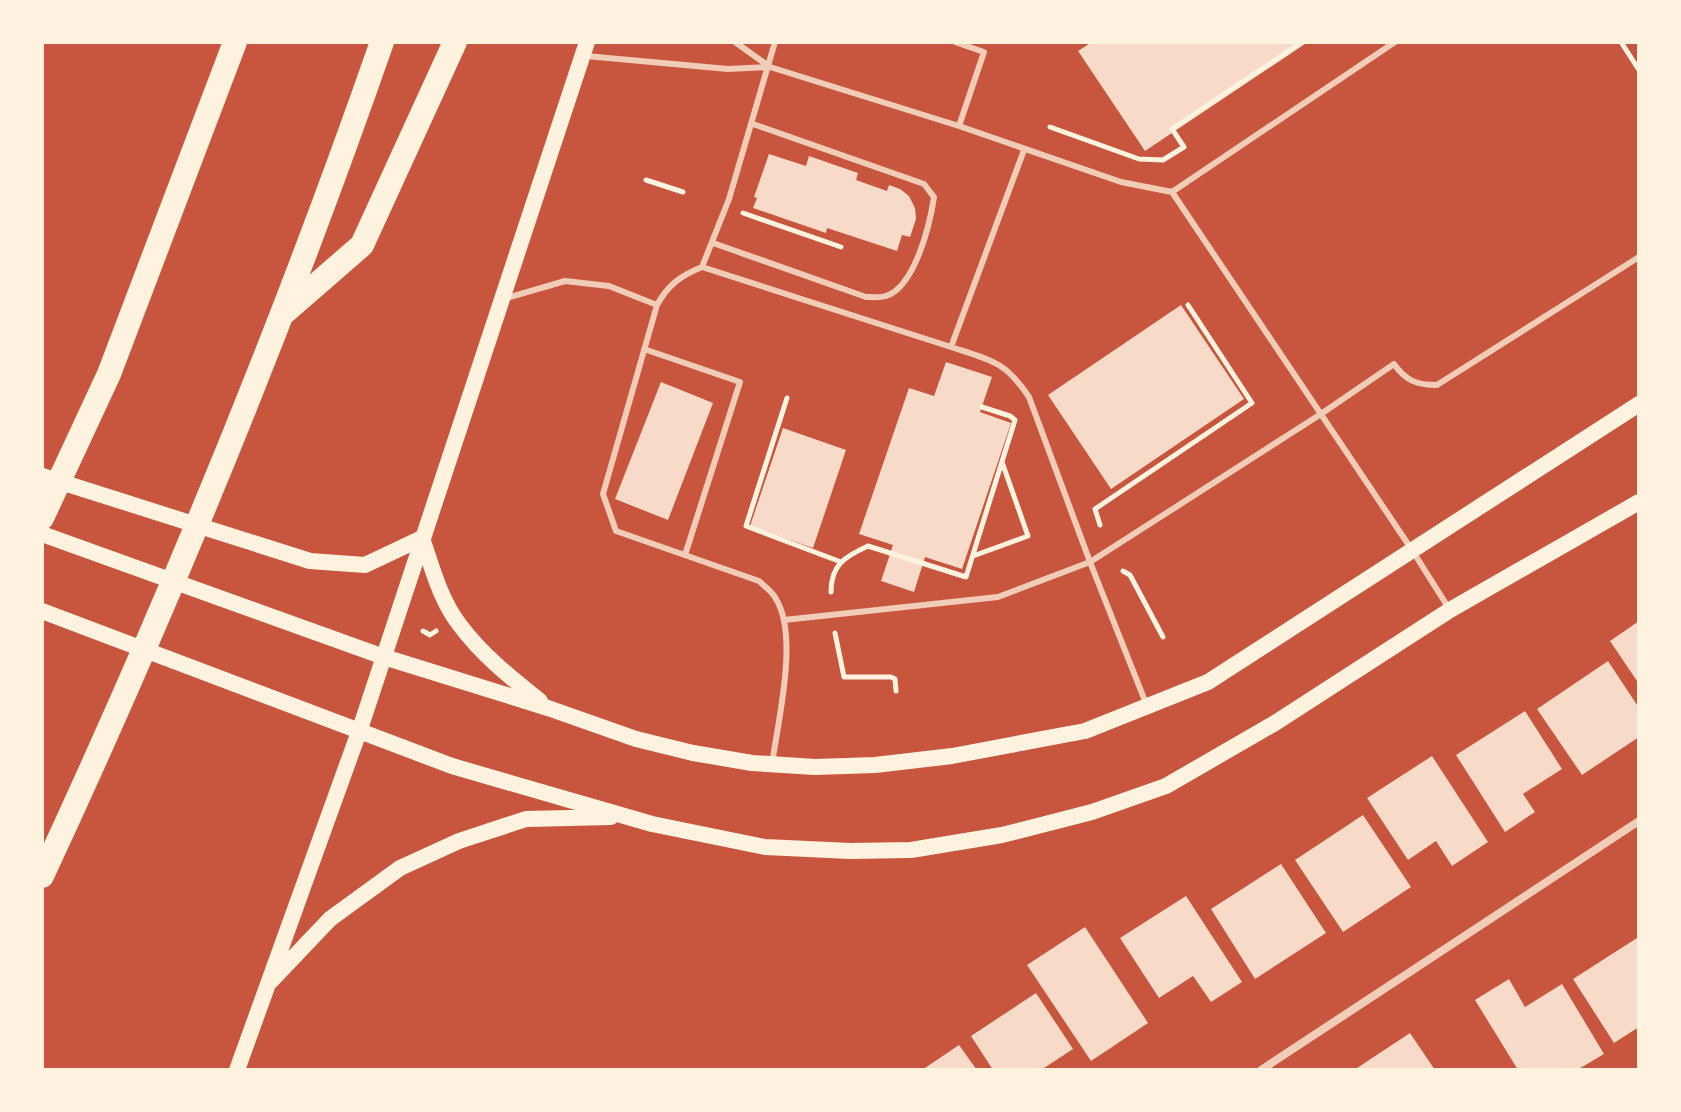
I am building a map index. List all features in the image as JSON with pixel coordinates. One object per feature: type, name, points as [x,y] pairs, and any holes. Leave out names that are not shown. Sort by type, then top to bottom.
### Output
[{"type":"highway","points":[[42,518],[109,374],[235,42]]},
{"type":"highway","points":[[42,876],[157,624],[238,429],[284,313],[382,42]]},
{"type":"highway","points":[[284,313],[362,245],[455,42]]},
{"type":"main road","points":[[237,1070],[360,729],[585,49]]},
{"type":"main road","points":[[42,534],[384,657],[636,739],[693,753],[772,764],[815,767],[875,765],[952,756],[1085,731],[1208,682],[1639,404]]},
{"type":"main road","points":[[42,476],[310,561],[365,565],[422,538]]},
{"type":"main road","points":[[42,611],[452,766],[626,817],[765,847],[911,850],[1002,835],[1092,812],[1166,786],[1275,723],[1450,610],[1639,502]]},
{"type":"main road","points":[[422,538],[438,586],[458,624],[499,668],[548,708]]},
{"type":"main road","points":[[267,985],[330,919],[400,868],[459,841],[526,819],[626,817]]},
{"type":"street","points":[[1261,1070],[1639,821]]},
{"type":"lane","points":[[735,42],[770,67],[959,126],[1121,182],[1172,192],[1395,42]]},
{"type":"lane","points":[[772,764],[787,651],[784,620],[776,598],[759,581],[616,531],[603,494],[657,305],[666,289],[684,275],[702,267],[713,243],[753,124],[775,42]]},
{"type":"lane","points":[[955,42],[984,52],[959,126]]},
{"type":"lane","points":[[585,49],[728,69],[770,67]]},
{"type":"lane","points":[[713,243],[866,297],[886,296],[899,287],[915,266],[934,197],[924,184],[753,124]]},
{"type":"lane","points":[[951,347],[1024,150]]},
{"type":"lane","points":[[1172,192],[1450,610]]},
{"type":"lane","points":[[784,620],[998,597],[1090,562],[1394,364],[1402,376],[1418,385],[1437,385],[1639,257]]},
{"type":"lane","points":[[702,267],[996,361],[1016,377],[1029,397],[1147,706]]},
{"type":"lane","points":[[500,300],[565,281],[609,286],[657,305]]},
{"type":"lane","points":[[644,349],[740,382],[685,555]]},
{"type":"path","points":[[1050,127],[1139,159],[1163,160],[1184,147],[1172,129],[1302,42]]},
{"type":"path","points":[[1621,42],[1638,66]]},
{"type":"path","points":[[646,180],[683,192]]},
{"type":"path","points":[[746,205],[743,213],[841,247]]},
{"type":"path","points":[[1100,525],[1095,509],[1252,403],[1188,305]]},
{"type":"path","points":[[787,398],[746,526],[841,562]]},
{"type":"path","points":[[831,592],[831,576],[841,562],[868,546],[966,577],[1015,420],[982,407]]},
{"type":"path","points":[[972,556],[1028,536],[1002,462]]},
{"type":"path","points":[[1123,571],[1130,575],[1163,637]]},
{"type":"path","points":[[423,631],[430,635],[436,631]]},
{"type":"path","points":[[835,633],[844,677],[891,677],[895,679],[896,691]]},
{"type":"building","points":[[1092,42],[1308,42],[1145,151],[1078,51]]},
{"type":"building","points":[[769,154],[806,166],[809,156],[858,173],[856,180],[887,191],[889,185],[900,189],[909,196],[915,208],[916,219],[910,237],[902,235],[897,251],[827,228],[826,233],[753,208]]},
{"type":"building","points":[[1181,305],[1244,399],[1111,489],[1048,395]]},
{"type":"building","points":[[946,362],[992,377],[980,412],[1011,423],[962,569],[925,557],[914,592],[881,581],[893,545],[859,534],[909,388],[934,396]]},
{"type":"building","points":[[661,382],[713,403],[668,520],[615,499]]},
{"type":"building","points":[[783,428],[846,450],[813,548],[750,526]]},
{"type":"building","points":[[1639,621],[1639,684],[1610,641]]},
{"type":"building","points":[[1608,661],[1639,708],[1639,737],[1582,775],[1537,709]]},
{"type":"building","points":[[1525,711],[1562,769],[1523,794],[1535,812],[1505,832],[1456,755]]},
{"type":"building","points":[[1432,756],[1488,842],[1452,866],[1436,841],[1408,860],[1367,798]]},
{"type":"building","points":[[1363,815],[1411,887],[1343,932],[1295,860]]},
{"type":"building","points":[[1281,864],[1326,933],[1255,979],[1211,909]]},
{"type":"building","points":[[1186,896],[1242,982],[1211,1002],[1193,976],[1159,998],[1120,938]]},
{"type":"building","points":[[1085,927],[1148,1023],[1091,1061],[1027,965]]},
{"type":"building","points":[[1637,938],[1639,1027],[1614,1043],[1573,979]]},
{"type":"building","points":[[1509,979],[1525,1007],[1562,984],[1604,1054],[1577,1070],[1518,1070],[1475,1000]]},
{"type":"building","points":[[1036,993],[1073,1049],[1041,1070],[993,1070],[971,1036]]},
{"type":"building","points":[[1410,1033],[1435,1070],[1354,1070]]},
{"type":"building","points":[[959,1045],[977,1070],[922,1070]]}]
